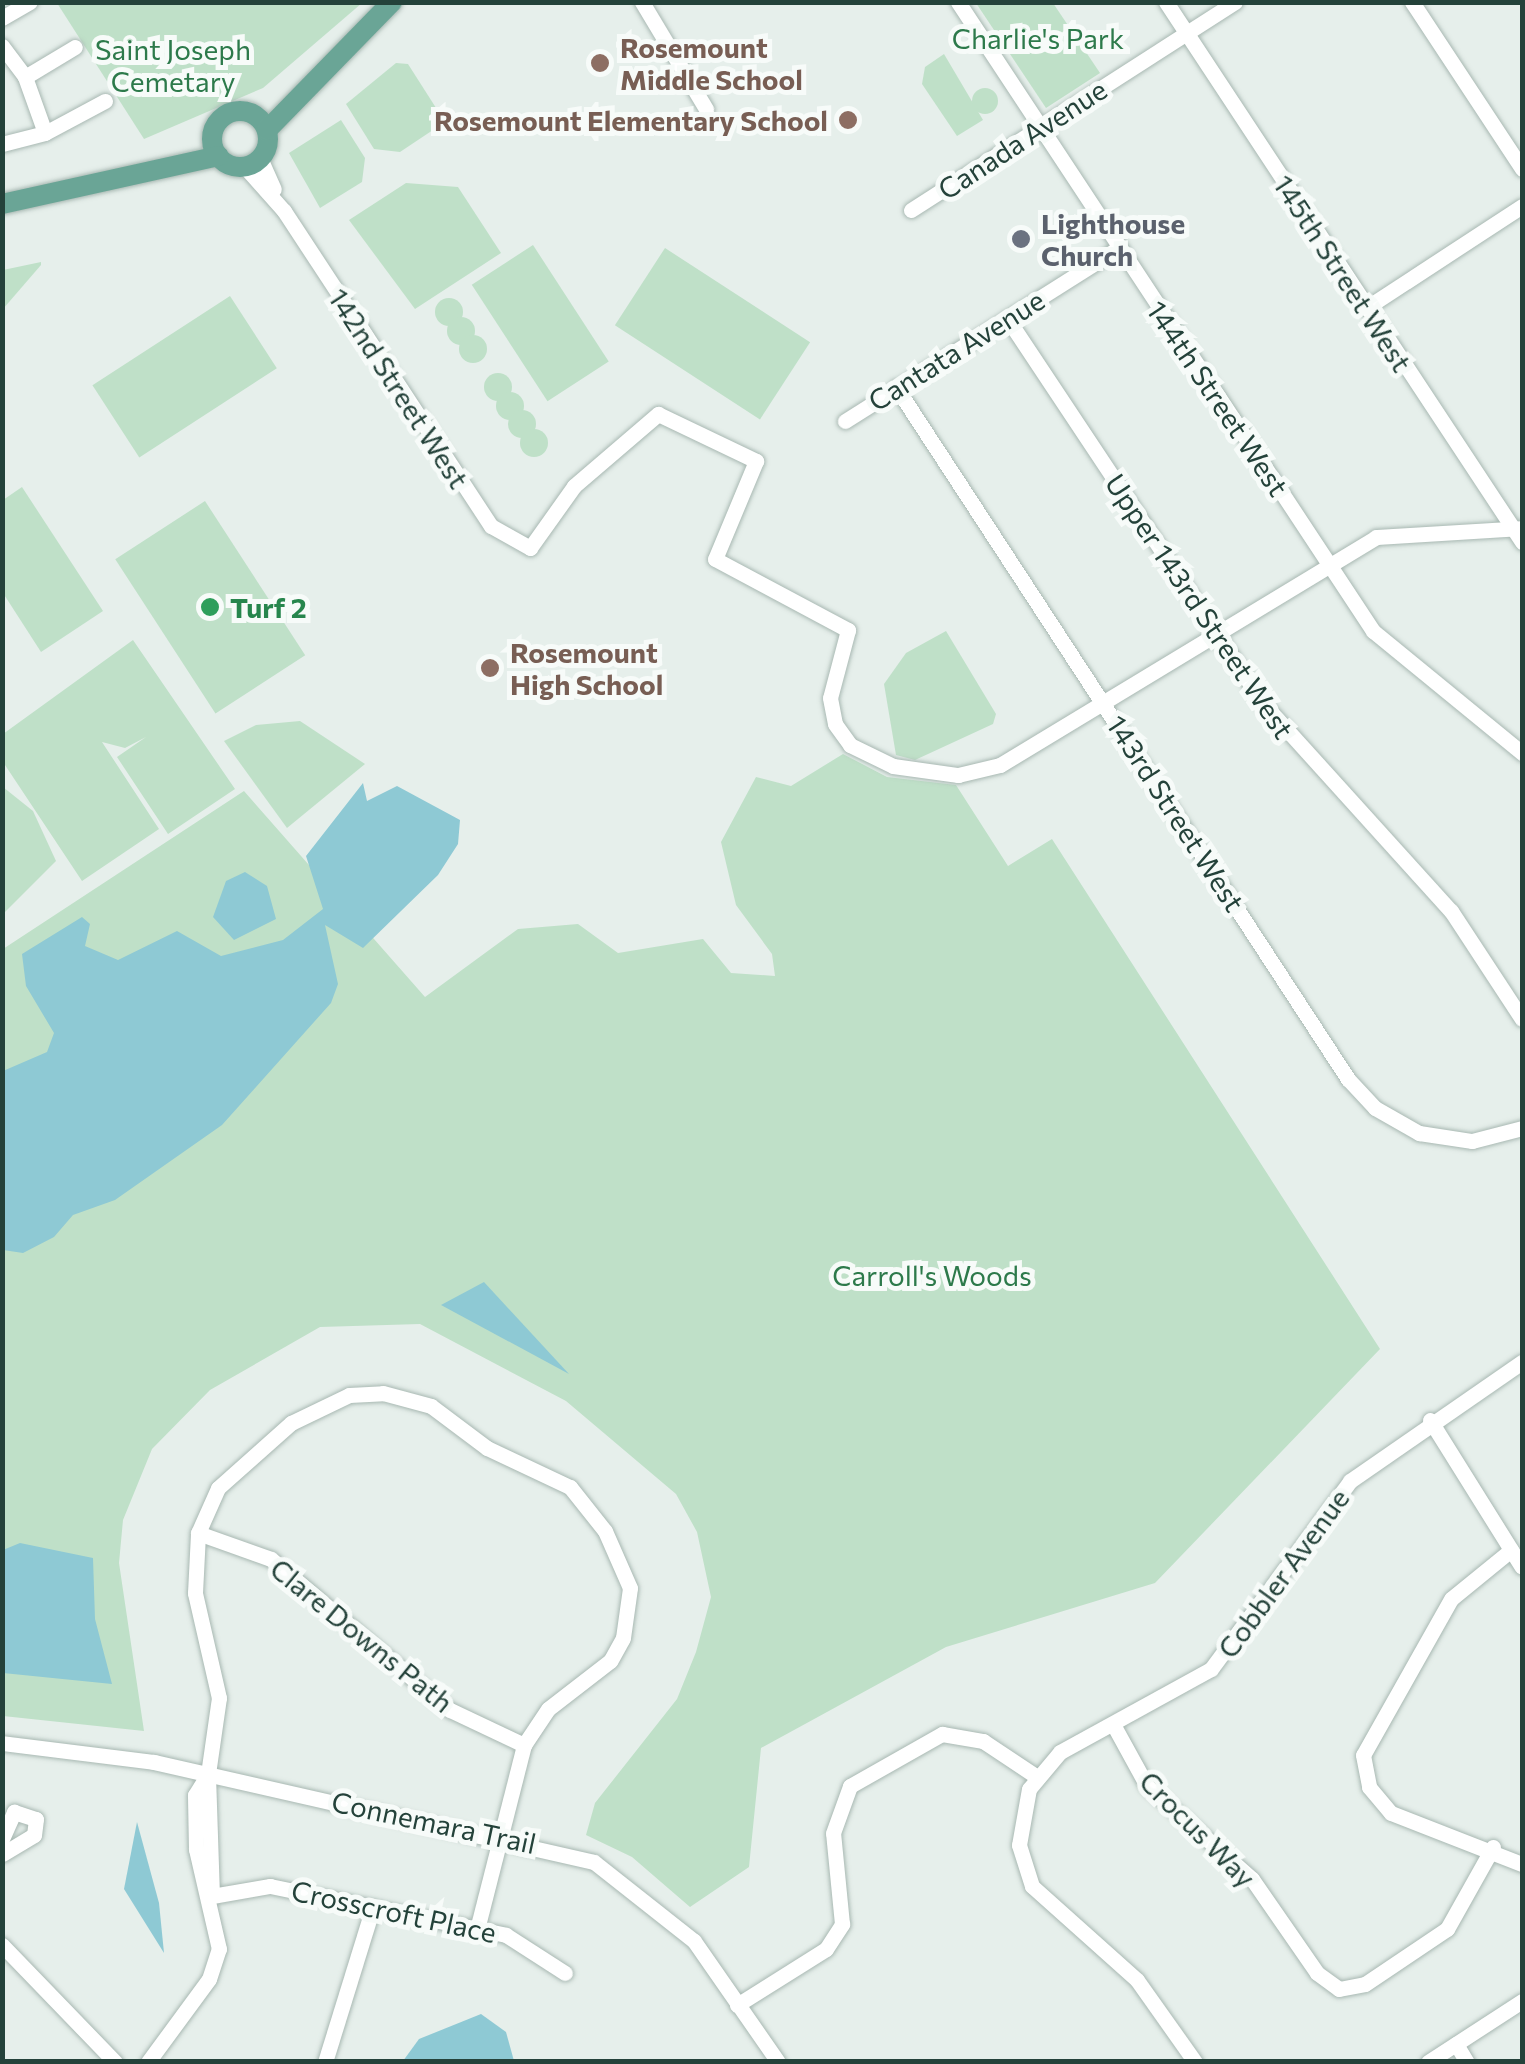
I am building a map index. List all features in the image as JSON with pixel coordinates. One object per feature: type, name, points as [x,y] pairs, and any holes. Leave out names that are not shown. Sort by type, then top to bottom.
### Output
[{"type":"main road","points":[[2,204],[168,161],[219,156],[253,162],[261,123],[304,90],[392,2]]},
{"type":"main road","points":[[168,161],[212,134],[227,114],[261,123]]},
{"type":"main road","points":[[212,134],[219,156]]},
{"type":"street","points":[[2,18],[30,2]]},
{"type":"street","points":[[642,2],[706,109]]},
{"type":"street","name":"144th Street West","points":[[958,2],[1328,564],[1398,659],[1522,752]]},
{"type":"street","name":"145th Street West","points":[[1166,2],[1366,308],[1520,533]]},
{"type":"street","name":"Canada Avenue","points":[[911,210],[1235,2]]},
{"type":"street","points":[[1412,2],[1522,169]]},
{"type":"street","points":[[2,46],[44,133]]},
{"type":"street","points":[[13,74],[75,47]]},
{"type":"street","points":[[2,144],[44,133],[105,101]]},
{"type":"street","name":"142nd Street West","points":[[253,162],[491,526],[530,548],[630,430],[670,416],[756,461],[715,560],[848,630],[830,698],[850,745],[914,772],[958,775],[1000,765],[1102,700]]},
{"type":"street","points":[[1366,308],[1522,206]]},
{"type":"street","name":"Cantata Avenue","points":[[845,421],[1119,248]]},
{"type":"street","name":"Upper 143rd Street West","points":[[1007,318],[1214,631],[1298,750],[1451,911],[1522,1019]]},
{"type":"street","name":"143rd Street West","points":[[896,387],[1374,1108],[1445,1140],[1521,1129]]},
{"type":"street","points":[[1102,700],[1328,564],[1400,531],[1520,533]]},
{"type":"street","name":"Cobbler Avenue","points":[[1037,1777],[1060,1752],[1211,1670],[1350,1481],[1430,1420],[1522,1362]]},
{"type":"street","points":[[148,2062],[213,1970],[220,1931],[194,1818],[208,1774],[218,1698],[195,1593],[198,1533],[238,1465],[291,1423],[349,1395],[431,1406],[487,1448],[570,1487],[619,1559],[630,1610],[610,1661],[548,1708],[524,1745],[504,1835],[477,1928]]},
{"type":"street","points":[[1430,1420],[1522,1567]]},
{"type":"street","name":"Clare Downs Path","points":[[198,1533],[271,1559],[450,1710],[524,1745]]},
{"type":"street","points":[[1512,1550],[1451,1599],[1363,1755],[1370,1788],[1390,1813],[1493,1847],[1522,1864]]},
{"type":"street","name":"Crocus Way","points":[[1114,1726],[1147,1786],[1252,1879],[1317,1974],[1339,1989],[1365,1984],[1447,1929],[1493,1847]]},
{"type":"street","points":[[737,2005],[826,1948],[842,1924],[833,1833],[850,1786],[918,1740],[951,1733],[1037,1777],[1019,1831],[1032,1886],[1138,1980],[1195,2062]]},
{"type":"street","name":"Connemara Trail","points":[[2,1743],[208,1774],[504,1835],[626,1882],[694,1941],[778,2062]]},
{"type":"street","points":[[2,1839],[14,1812],[36,1819],[34,1835],[2,1854]]},
{"type":"street","name":"Crosscroft Place","points":[[212,1896],[270,1886],[477,1928],[521,1940],[565,1974]]},
{"type":"street","points":[[325,2062],[372,1907]]},
{"type":"street","points":[[2,1945],[115,2062]]},
{"type":"street","points":[[1428,2062],[1522,2001]]},
{"type":"street","points":[[1456,2044],[1467,2062]]},
{"type":"green space","name":"Saint Joseph Cemetary","points":[[57,3],[362,3],[263,88],[144,139]]},
{"type":"green space","name":"Charlie's Park","points":[[976,3],[1053,3],[1100,73],[1046,108]]},
{"type":"green space","points":[[944,54],[983,120],[957,136],[922,84],[925,67]]},
{"type":"green space","points":[[396,63],[408,64],[445,122],[400,152],[374,149],[346,104]]},
{"type":"green space","points":[[985,88],[994,92],[998,101],[994,110],[985,114],[976,110],[972,101],[976,92]]},
{"type":"green space","points":[[341,120],[365,158],[362,182],[320,208],[289,153]]},
{"type":"green space","points":[[406,183],[458,187],[501,253],[415,309],[349,220]]},
{"type":"green space","points":[[533,245],[609,362],[547,401],[472,285]]},
{"type":"green space","points":[[665,248],[810,342],[760,419],[615,325]]},
{"type":"green space","points":[[41,265],[3,309],[3,270]]},
{"type":"green space","points":[[230,296],[277,368],[139,457],[92,385]]},
{"type":"green space","points":[[449,298],[459,302],[463,312],[459,322],[449,326],[439,322],[435,312],[439,302]]},
{"type":"green space","points":[[461,317],[471,321],[475,331],[471,341],[461,345],[451,341],[447,331],[451,321]]},
{"type":"green space","points":[[473,335],[483,339],[487,349],[483,359],[473,363],[463,359],[459,349],[463,339]]},
{"type":"green space","points":[[498,373],[508,377],[512,387],[508,397],[498,401],[488,397],[484,387],[488,377]]},
{"type":"green space","points":[[510,392],[520,396],[524,406],[520,416],[510,420],[500,416],[496,406],[500,396]]},
{"type":"green space","points":[[522,410],[532,414],[536,424],[532,434],[522,438],[512,434],[508,424],[512,414]]},
{"type":"green space","points":[[534,429],[544,433],[548,443],[544,453],[534,457],[524,453],[520,443],[524,433]]},
{"type":"green space","points":[[22,487],[103,611],[41,652],[3,593],[3,500]]},
{"type":"green space","name":"Turf 2","points":[[205,501],[305,655],[215,714],[115,559]]},
{"type":"green space","points":[[946,631],[996,714],[993,724],[915,760],[896,755],[884,684],[906,653]]},
{"type":"green space","points":[[133,640],[235,789],[168,834],[117,757],[146,737],[125,748],[102,742],[159,829],[82,881],[3,762],[3,734]]},
{"type":"green space","points":[[300,721],[365,764],[287,828],[224,741],[256,725]]},
{"type":"green space","name":"Carroll's Woods","points":[[843,754],[887,777],[956,785],[1008,866],[1052,839],[1380,1349],[1155,1583],[946,1647],[761,1748],[749,1867],[690,1907],[632,1857],[586,1835],[595,1803],[677,1699],[696,1652],[711,1597],[697,1532],[676,1494],[566,1401],[420,1324],[320,1327],[210,1390],[152,1449],[123,1520],[119,1563],[144,1731],[3,1716],[3,949],[244,791],[425,997],[518,929],[578,924],[618,953],[703,939],[731,973],[775,976],[772,954],[736,905],[721,842],[756,777],[791,786]]},
{"type":"green space","points":[[3,787],[33,811],[56,861],[3,914]]},
{"type":"water","points":[[363,783],[367,801],[397,786],[460,820],[458,844],[438,875],[363,948],[325,925],[338,984],[331,1003],[222,1125],[115,1200],[73,1215],[54,1237],[23,1253],[3,1250],[3,1071],[47,1052],[54,1033],[26,986],[22,954],[82,917],[90,924],[85,946],[118,960],[177,931],[221,956],[283,940],[323,909],[306,856]]},
{"type":"water","points":[[245,872],[267,886],[276,919],[234,940],[213,917],[226,881]]},
{"type":"water","points":[[484,1282],[569,1374],[441,1305]]},
{"type":"water","points":[[20,1543],[93,1558],[95,1619],[112,1684],[3,1673],[3,1550]]},
{"type":"water","points":[[137,1822],[159,1903],[164,1953],[124,1889]]},
{"type":"water","points":[[481,2014],[506,2032],[514,2061],[403,2061],[419,2039]]},
{"type":"place","name":"Rosemount Middle School","points":[[600,63]]},
{"type":"place","name":"Rosemount Elementary School","points":[[848,120]]},
{"type":"place","name":"Lighthouse Church","points":[[1021,239]]},
{"type":"place","name":"Turf 2","points":[[210,607]]},
{"type":"place","name":"Rosemount High School","points":[[490,668]]}]
